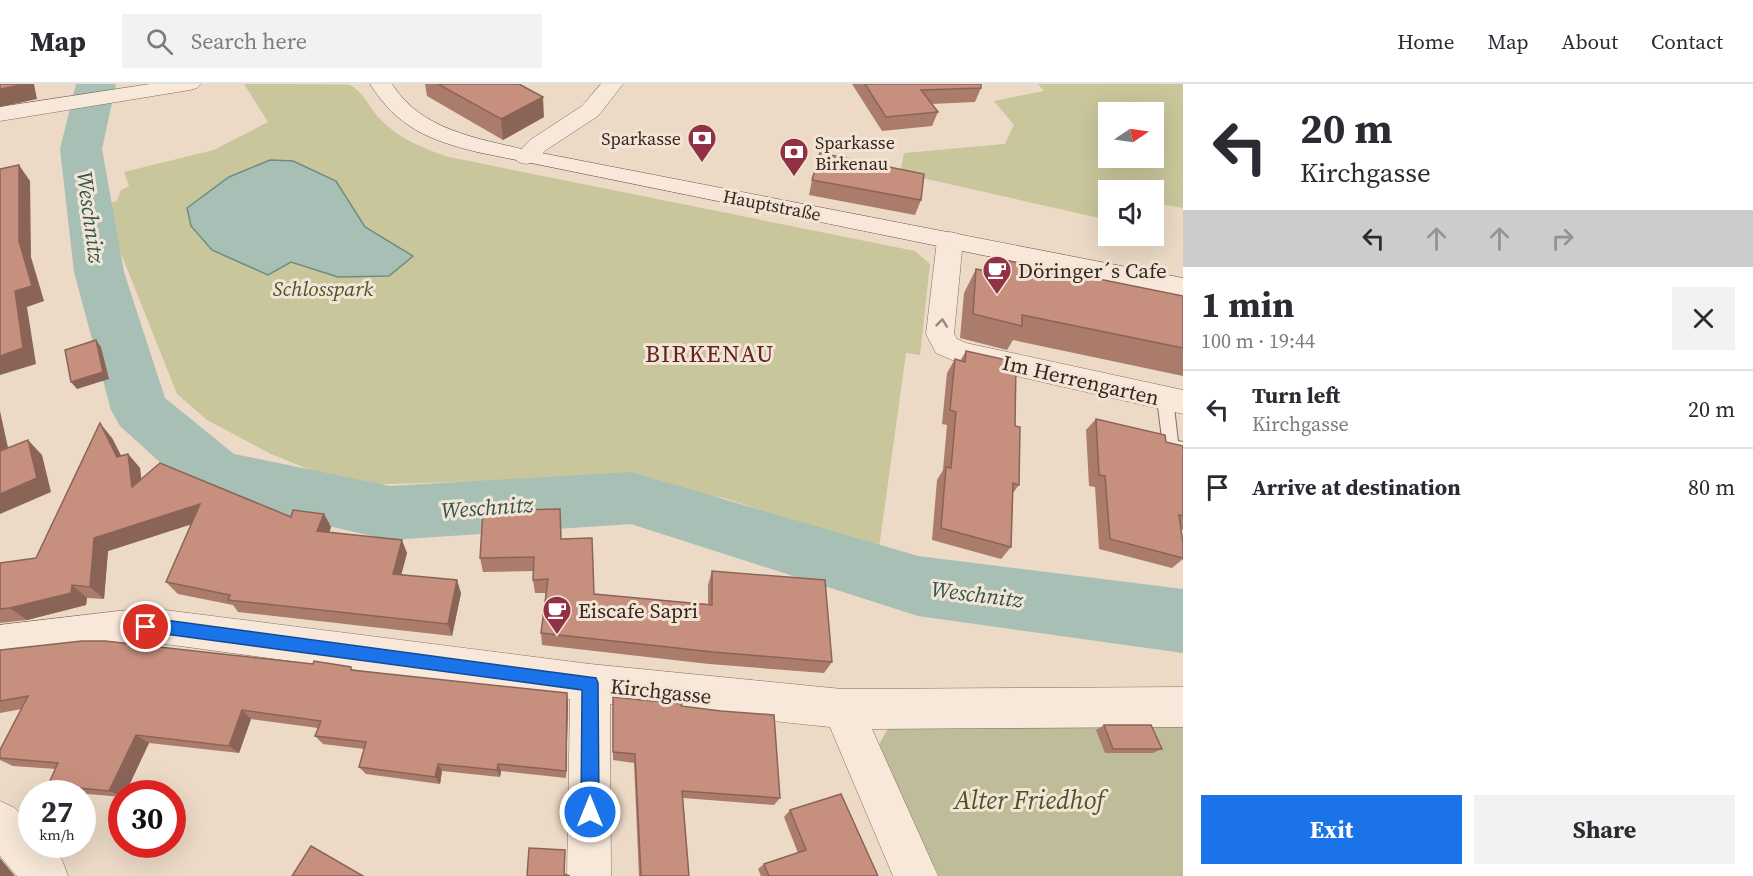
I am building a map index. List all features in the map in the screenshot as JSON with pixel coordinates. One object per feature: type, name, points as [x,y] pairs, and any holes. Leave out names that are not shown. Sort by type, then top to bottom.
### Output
[{"type":"street","points":[[0,114],[190,84]]},
{"type":"street","name":"Hauptstraße","points":[[381,84],[399,110],[424,126],[462,141],[526,157],[1183,287]]},
{"type":"street","points":[[526,157],[538,145],[590,111],[612,84]]},
{"type":"street","name":"Im Herrengarten","points":[[950,240],[940,334],[946,346],[959,352],[1174,400]]},
{"type":"street","name":"Kirchgasse","points":[[0,643],[127,627],[165,627],[590,683],[842,709],[1183,707]]},
{"type":"street","points":[[589,876],[590,683]]},
{"type":"street","points":[[842,709],[916,876]]},
{"type":"street","points":[[0,823],[46,876]]},
{"type":"lane","points":[[1174,400],[1171,446],[1183,448]]},
{"type":"green space","name":"Schlosspark","points":[[244,84],[350,85],[359,92],[381,120],[396,133],[422,147],[449,157],[915,251],[930,264],[920,355],[906,353],[879,548],[724,498],[639,482],[578,478],[359,485],[308,469],[271,454],[207,420],[177,394],[108,221],[108,203],[117,201],[121,190],[129,186],[124,172],[214,150],[268,122]]},
{"type":"green space","points":[[1038,84],[1183,84],[1183,208],[1164,205],[1164,180],[1098,180],[1098,218],[900,173],[904,153],[1005,144],[1014,125],[994,101],[1044,91]]},
{"type":"green space","name":"Alter Friedhof","points":[[1183,724],[1183,876],[939,876],[875,752],[890,725]]},
{"type":"shaded area","points":[[270,160],[293,161],[336,181],[365,227],[413,256],[389,276],[338,277],[291,262],[268,275],[212,250],[191,226],[187,208],[229,177]]},
{"type":"building","points":[[0,84],[25,84],[0,89]]},
{"type":"building","points":[[438,84],[519,84],[543,97],[501,119]]},
{"type":"building","points":[[865,84],[981,84],[981,88],[921,90],[938,112],[886,117]]},
{"type":"building","points":[[820,153],[924,174],[921,200],[812,180]]},
{"type":"building","points":[[19,165],[19,241],[32,286],[15,291],[23,348],[0,356],[0,169]]},
{"type":"building","points":[[995,258],[1183,296],[1183,348],[1022,315],[1022,326],[973,314],[976,269],[994,273]]},
{"type":"building","points":[[96,340],[103,372],[71,382],[65,350]]},
{"type":"building","points":[[966,351],[1016,362],[1015,426],[1020,427],[1019,485],[1013,483],[1011,547],[941,528],[946,467],[951,468],[956,412],[950,410],[955,359],[965,362]]},
{"type":"building","points":[[1096,419],[1165,435],[1166,442],[1183,446],[1183,516],[1179,515],[1183,558],[1110,539],[1105,476],[1099,475]]},
{"type":"building","points":[[100,423],[117,457],[128,454],[132,487],[160,463],[291,517],[293,510],[324,514],[317,531],[402,540],[393,574],[457,580],[448,624],[228,600],[230,595],[166,582],[200,504],[94,538],[90,587],[72,585],[71,593],[0,609],[0,563],[36,558]]},
{"type":"building","points":[[28,440],[37,478],[0,494],[0,451]]},
{"type":"building","points":[[560,509],[561,539],[592,538],[594,594],[712,605],[712,571],[825,580],[832,662],[713,652],[541,633],[548,579],[533,580],[534,557],[480,558],[483,511]]},
{"type":"building","points":[[82,641],[105,641],[313,664],[314,661],[351,667],[351,670],[567,693],[566,771],[498,764],[497,770],[438,764],[435,777],[359,767],[366,742],[315,736],[321,721],[242,710],[229,746],[136,735],[114,780],[108,780],[108,791],[96,790],[96,780],[50,780],[58,763],[0,758],[0,750],[28,696],[0,701],[0,650]]},
{"type":"building","points":[[613,697],[682,704],[681,706],[721,711],[774,715],[780,798],[682,791],[689,876],[641,876],[635,754],[613,752]]},
{"type":"building","points":[[1104,725],[1151,725],[1162,749],[1113,749]]},
{"type":"building","points":[[841,794],[878,876],[769,876],[764,864],[806,850],[790,810]]},
{"type":"building","points":[[311,846],[363,876],[292,876]]},
{"type":"building","points":[[529,848],[565,850],[564,874],[570,876],[527,876]]},
{"type":"waterway","name":"Weschnitz","points":[[96,84],[81,149],[99,272],[140,410],[217,476],[390,513],[631,498],[918,586],[1183,621]]},
{"type":"place","name":"Sparkasse","points":[[702,164]]},
{"type":"place","name":"Sparkasse Birkenau","points":[[794,178]]},
{"type":"place","name":"Döringer´s Cafe","points":[[997,296]]},
{"type":"place","name":"Eiscafe Sapri","points":[[557,636]]},
{"type":"district","name":"BIRKENAU","points":[[710,353]]},
{"type":"route","points":[[146,627],[165,627],[590,683],[590,812]]}]
